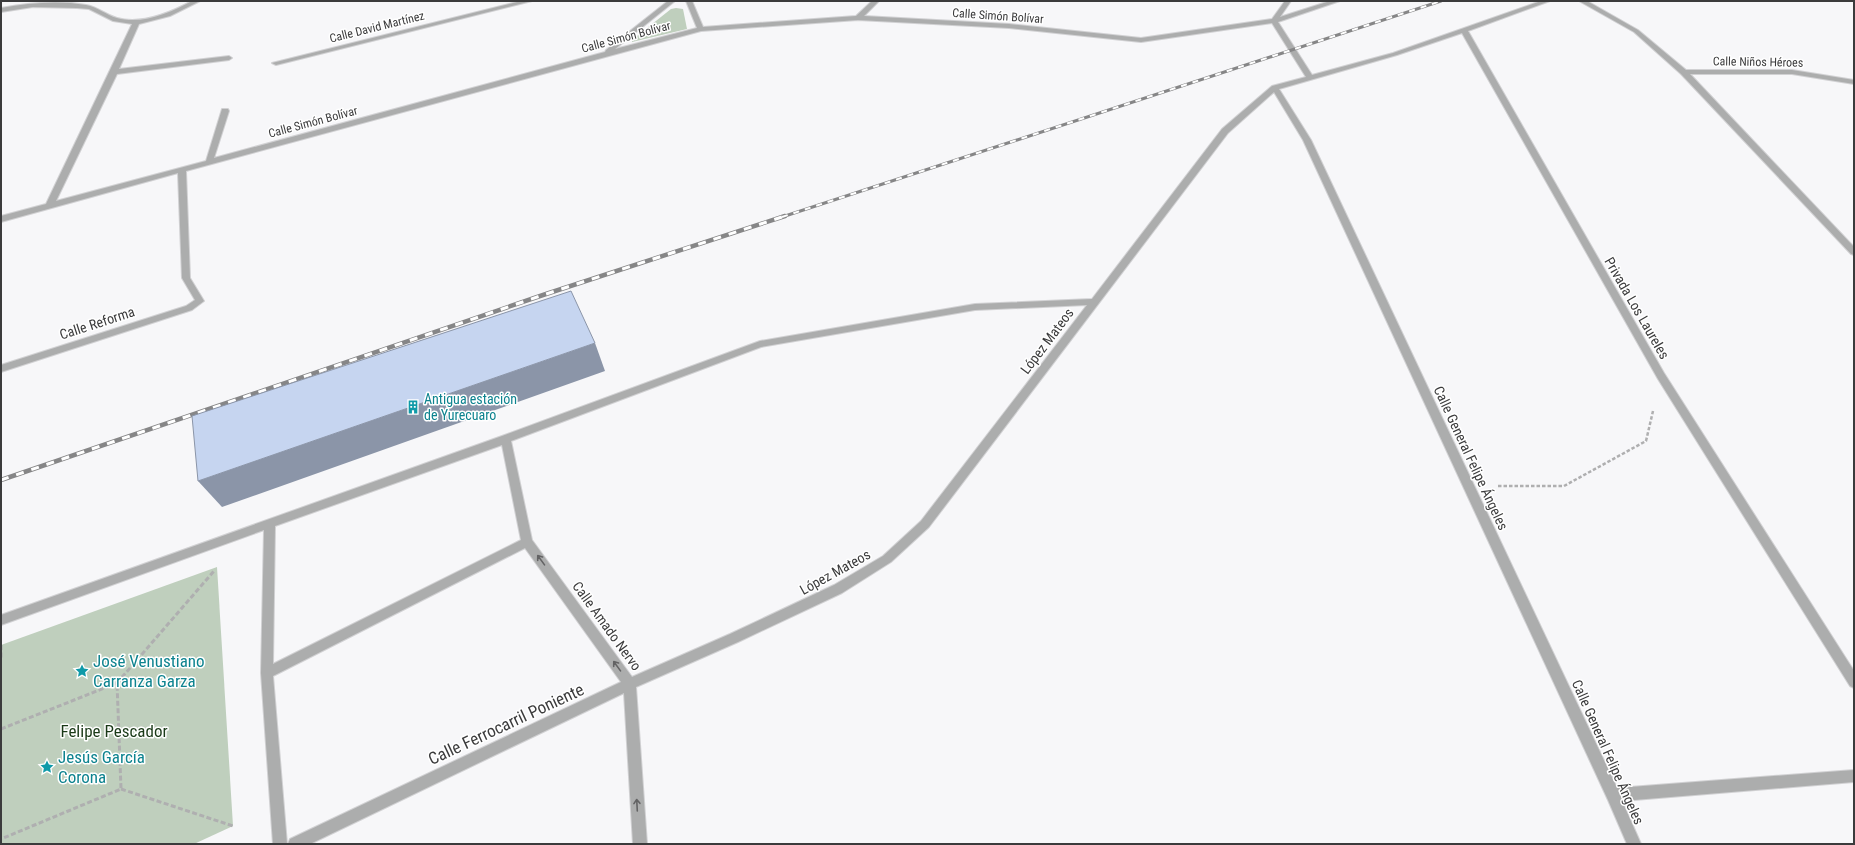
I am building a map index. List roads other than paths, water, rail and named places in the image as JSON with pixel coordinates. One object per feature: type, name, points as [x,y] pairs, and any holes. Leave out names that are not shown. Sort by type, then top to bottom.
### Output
[{"type":"street","points":[[89,8],[93,1]]},
{"type":"street","points":[[1,10],[19,6],[89,8],[114,19],[136,23],[170,14],[197,1]]},
{"type":"street","name":"Calle David Martínez","points":[[276,63],[529,1]]},
{"type":"street","points":[[604,54],[672,1]]},
{"type":"street","points":[[689,1],[701,29]]},
{"type":"street","points":[[858,18],[876,1]]},
{"type":"street","points":[[1274,21],[1288,1]]},
{"type":"street","points":[[1274,21],[1337,1]]},
{"type":"street","name":"López Mateos","points":[[734,638],[838,589],[887,559],[925,524],[1225,131],[1275,88],[1395,54],[1547,1]]},
{"type":"street","points":[[1582,1],[1636,31],[1684,72],[1854,252]]},
{"type":"street","name":"Calle Simón Bolívar","points":[[1,218],[701,29],[858,18],[1010,26],[1141,40],[1274,21]]},
{"type":"street","points":[[1274,21],[1310,78]]},
{"type":"street","points":[[50,205],[136,23]]},
{"type":"street","name":"Privada Los Laureles","points":[[1464,30],[1661,376],[1854,682]]},
{"type":"street","points":[[114,72],[229,58]]},
{"type":"street","name":"Calle Niños Héroes","points":[[1684,72],[1792,72],[1854,82]]},
{"type":"street","name":"Calle General Felipe Ángeles","points":[[1275,88],[1307,140],[1613,795],[1634,844]]},
{"type":"street","points":[[209,162],[225,111]]},
{"type":"street","name":"Calle Reforma","points":[[1,369],[189,308],[200,301],[186,278],[182,169]]},
{"type":"street","points":[[1,620],[506,439],[760,344],[975,307],[1095,302]]},
{"type":"street","name":"Calle Amado Nervo","points":[[506,439],[527,542],[630,684],[640,844]]},
{"type":"street","points":[[270,523],[267,673],[280,844]]},
{"type":"street","points":[[267,673],[527,542]]},
{"type":"street","name":"Calle Ferrocarril Poniente","points":[[295,844],[630,684],[734,638]]},
{"type":"street","points":[[1613,795],[1854,776]]},
{"type":"railway","points":[[782,217],[1441,1]]},
{"type":"railway","points":[[1,480],[546,294],[785,216]]},
{"type":"place","name":"Antigua estación de Yurecuaro","points":[[413,407]]},
{"type":"place","name":"José Venustiano Carranza Garza","points":[[82,671]]},
{"type":"place","name":"Jesús García Corona","points":[[47,767]]},
{"type":"park label","name":"Felipe Pescador","points":[[114,731]]}]
